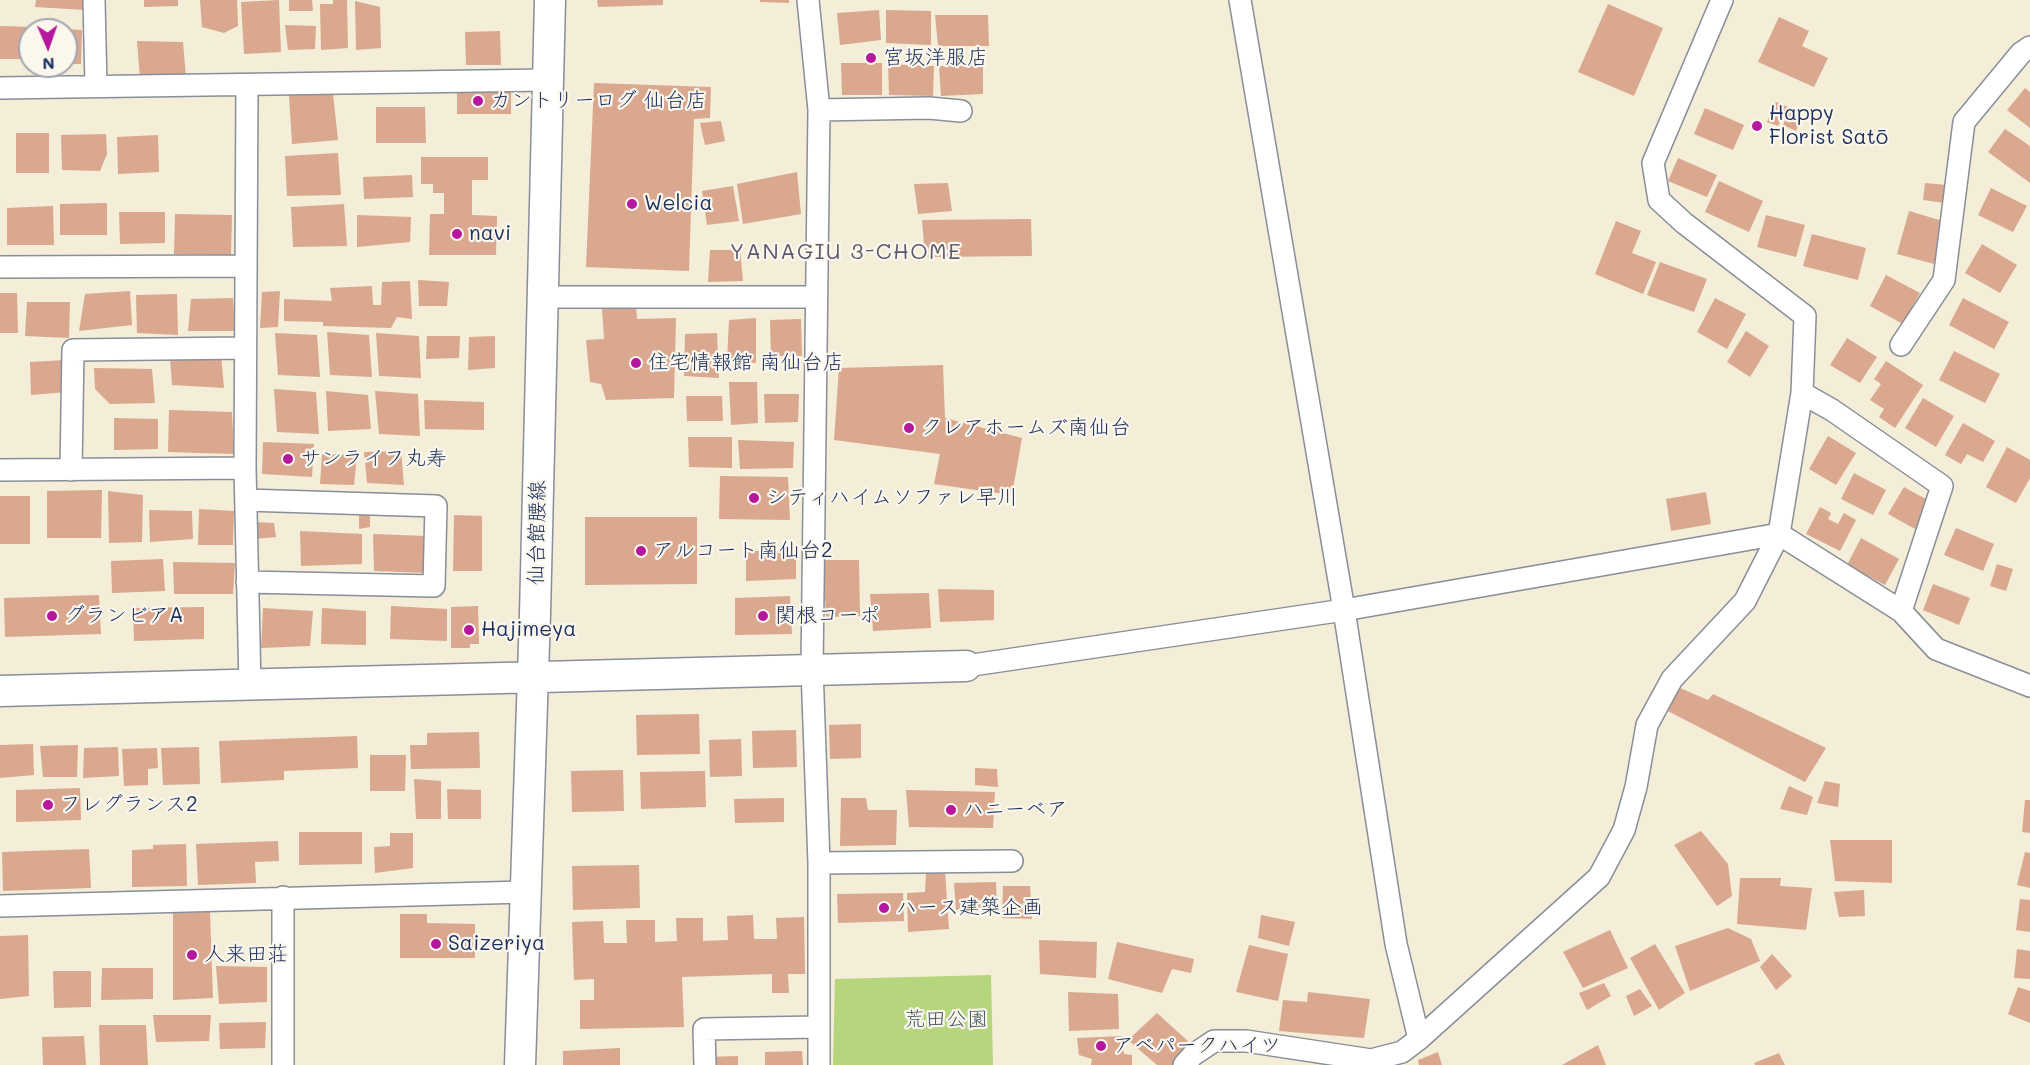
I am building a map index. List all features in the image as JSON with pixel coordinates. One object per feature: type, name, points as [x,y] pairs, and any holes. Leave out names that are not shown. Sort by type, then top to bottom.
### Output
[{"type":"main road","name":"仙台館腰線","points":[[520,1065],[533,678],[550,0]]},
{"type":"main road","points":[[0,691],[533,678],[812,668],[966,666]]},
{"type":"street","points":[[94,0],[96,86]]},
{"type":"street","points":[[808,0],[819,110],[812,668],[819,863],[819,1065]]},
{"type":"street","points":[[1240,0],[1344,610],[1396,944],[1419,1039]]},
{"type":"street","points":[[1185,1065],[1192,1055],[1214,1041],[1246,1041],[1371,1060],[1402,1052],[1419,1039],[1599,878],[1624,830],[1636,787],[1647,725],[1672,679],[1745,601],[1779,534],[1802,393],[1805,316],[1684,223],[1659,200],[1653,163],[1722,0]]},
{"type":"street","points":[[1901,345],[1944,280],[1964,122],[2021,53],[2030,47]]},
{"type":"street","points":[[0,88],[547,80]]},
{"type":"street","points":[[247,85],[245,468],[250,685]]},
{"type":"street","points":[[819,110],[929,108],[961,111]]},
{"type":"street","points":[[0,267],[245,266]]},
{"type":"street","points":[[543,297],[815,297]]},
{"type":"street","points":[[71,470],[73,350],[245,348]]},
{"type":"street","points":[[1802,393],[1832,410],[1942,486],[1901,611]]},
{"type":"street","points":[[0,470],[245,468]]},
{"type":"street","points":[[246,500],[436,506],[434,586],[247,582]]},
{"type":"street","points":[[966,666],[1344,610],[1779,534],[1901,611],[1936,649],[2030,686]]},
{"type":"street","points":[[819,863],[1012,861]]},
{"type":"street","points":[[0,906],[525,892]]},
{"type":"street","points":[[283,897],[283,1065]]},
{"type":"street","points":[[705,1065],[704,1029],[818,1027]]},
{"type":"green space","name":"荒田公園","points":[[991,975],[993,1065],[833,1065],[835,979]]},
{"type":"building","points":[[36,0],[84,0],[85,10],[35,7]]},
{"type":"building","points":[[144,0],[178,0],[178,6],[144,7]]},
{"type":"building","points":[[200,0],[237,0],[238,26],[224,33],[202,27]]},
{"type":"building","points":[[279,0],[281,52],[244,54],[241,2]]},
{"type":"building","points":[[289,0],[312,0],[313,11],[289,11]]},
{"type":"building","points":[[333,0],[347,0],[348,48],[321,50],[320,4],[333,4]]},
{"type":"building","points":[[597,0],[663,0],[663,5],[598,7]]},
{"type":"building","points":[[760,0],[789,0],[789,3],[760,2]]},
{"type":"building","points":[[355,1],[380,7],[381,48],[356,50]]},
{"type":"building","points":[[1608,4],[1663,28],[1634,96],[1578,72]]},
{"type":"building","points":[[879,10],[881,40],[840,45],[837,13]]},
{"type":"building","points":[[886,10],[931,11],[931,45],[886,43]]},
{"type":"building","points":[[935,15],[988,15],[989,46],[938,46]]},
{"type":"building","points":[[1779,17],[1809,31],[1802,46],[1828,58],[1814,87],[1758,62]]},
{"type":"building","points":[[285,25],[316,26],[315,49],[288,50]]},
{"type":"building","points":[[0,26],[18,27],[18,59],[0,59]]},
{"type":"building","points":[[78,30],[82,30],[81,64],[78,64]]},
{"type":"building","points":[[500,31],[501,65],[466,65],[465,32]]},
{"type":"building","points":[[137,41],[183,42],[186,77],[140,78]]},
{"type":"building","points":[[841,63],[882,63],[882,95],[842,95]]},
{"type":"building","points":[[888,64],[934,66],[933,96],[889,95]]},
{"type":"building","points":[[939,66],[983,66],[983,94],[941,96]]},
{"type":"building","points":[[594,83],[711,87],[710,118],[694,119],[689,271],[586,267]]},
{"type":"building","points":[[2025,88],[2030,92],[2030,128],[2007,110]]},
{"type":"building","points":[[457,90],[511,90],[511,114],[457,114]]},
{"type":"building","points":[[333,94],[338,140],[292,144],[289,95]]},
{"type":"building","points":[[1776,102],[1788,107],[1784,115],[1772,110]]},
{"type":"building","points":[[376,107],[425,107],[426,143],[376,143]]},
{"type":"building","points":[[1705,108],[1744,125],[1733,150],[1694,134]]},
{"type":"building","points":[[1789,111],[1802,116],[1796,131],[1783,125]]},
{"type":"building","points":[[1771,113],[1782,118],[1778,126],[1767,122]]},
{"type":"building","points":[[721,121],[725,141],[705,145],[700,123]]},
{"type":"building","points":[[2005,129],[2030,146],[2030,183],[1988,152]]},
{"type":"building","points":[[16,133],[49,133],[49,173],[16,173]]},
{"type":"building","points":[[106,134],[107,154],[100,171],[62,170],[61,135]]},
{"type":"building","points":[[158,135],[159,172],[118,174],[117,137]]},
{"type":"building","points":[[338,153],[341,195],[287,196],[285,156]]},
{"type":"building","points":[[421,157],[488,157],[488,180],[472,180],[472,215],[497,216],[496,255],[429,255],[430,214],[444,214],[444,193],[433,193],[433,184],[421,184]]},
{"type":"building","points":[[1678,158],[1717,175],[1707,197],[1668,181]]},
{"type":"building","points":[[797,172],[801,214],[743,224],[737,184]]},
{"type":"building","points":[[412,175],[413,197],[364,199],[363,177]]},
{"type":"building","points":[[1719,181],[1763,201],[1749,232],[1705,212]]},
{"type":"building","points":[[948,183],[952,211],[918,214],[914,184]]},
{"type":"building","points":[[1925,183],[1947,185],[1945,203],[1923,200]]},
{"type":"building","points":[[733,186],[739,221],[707,225],[702,191]]},
{"type":"building","points":[[1991,188],[2027,206],[2013,232],[1978,215]]},
{"type":"building","points":[[107,203],[107,235],[60,235],[60,204]]},
{"type":"building","points":[[344,204],[347,246],[293,247],[291,207]]},
{"type":"building","points":[[53,206],[54,245],[7,245],[7,208]]},
{"type":"building","points":[[1909,211],[1946,222],[1934,264],[1897,254]]},
{"type":"building","points":[[119,212],[165,212],[165,243],[120,244]]},
{"type":"building","points":[[175,214],[232,215],[231,255],[174,254]]},
{"type":"building","points":[[357,215],[411,217],[410,242],[357,247]]},
{"type":"building","points":[[1766,215],[1805,225],[1796,257],[1757,247]]},
{"type":"building","points":[[1031,219],[1032,256],[925,257],[922,220]]},
{"type":"building","points":[[1616,221],[1641,231],[1632,253],[1656,262],[1643,294],[1595,274]]},
{"type":"building","points":[[1812,234],[1866,248],[1858,280],[1803,266]]},
{"type":"building","points":[[1982,244],[2017,265],[2000,293],[1965,273]]},
{"type":"building","points":[[710,250],[740,250],[743,281],[708,282]]},
{"type":"building","points":[[1660,262],[1707,279],[1694,312],[1647,295]]},
{"type":"building","points":[[1886,275],[1920,293],[1903,324],[1870,306]]},
{"type":"building","points":[[418,280],[449,282],[447,306],[419,306]]},
{"type":"building","points":[[410,281],[412,319],[397,317],[391,328],[323,326],[323,322],[284,321],[284,299],[332,301],[330,288],[372,286],[373,305],[381,305],[382,282]]},
{"type":"building","points":[[130,291],[132,325],[79,331],[85,294]]},
{"type":"building","points":[[280,291],[278,327],[260,328],[262,292]]},
{"type":"building","points":[[0,293],[17,293],[18,333],[0,333]]},
{"type":"building","points":[[177,294],[178,335],[137,333],[136,295]]},
{"type":"building","points":[[233,298],[235,331],[188,331],[191,299]]},
{"type":"building","points":[[1715,298],[1746,314],[1727,349],[1697,332]]},
{"type":"building","points":[[1963,298],[2009,322],[1994,349],[1949,325]]},
{"type":"building","points":[[27,302],[70,302],[69,338],[25,336]]},
{"type":"building","points":[[636,307],[637,319],[676,318],[674,398],[606,400],[601,384],[590,382],[586,340],[604,339],[602,308]]},
{"type":"building","points":[[756,318],[756,363],[727,361],[729,320]]},
{"type":"building","points":[[801,319],[802,356],[771,356],[770,320]]},
{"type":"building","points":[[1746,331],[1769,346],[1750,377],[1727,362]]},
{"type":"building","points":[[327,332],[369,335],[372,377],[330,375]]},
{"type":"building","points":[[275,333],[317,335],[320,377],[278,375]]},
{"type":"building","points":[[376,333],[419,336],[421,378],[379,376]]},
{"type":"building","points":[[717,333],[719,378],[684,376],[685,334]]},
{"type":"building","points":[[427,336],[460,336],[459,358],[426,359]]},
{"type":"building","points":[[495,336],[495,368],[468,370],[469,337]]},
{"type":"building","points":[[1847,338],[1877,357],[1860,383],[1830,365]]},
{"type":"building","points":[[1954,351],[2000,374],[1985,403],[1939,380]]},
{"type":"building","points":[[221,354],[224,388],[172,385],[170,358]]},
{"type":"building","points":[[66,360],[67,392],[31,395],[30,362]]},
{"type":"building","points":[[1886,361],[1923,385],[1895,428],[1879,417],[1884,409],[1870,400],[1881,384],[1874,379]]},
{"type":"building","name":"クレアホームズ南仙台","points":[[943,365],[945,418],[1022,438],[1012,495],[934,484],[940,454],[834,440],[839,368]]},
{"type":"building","points":[[94,368],[152,369],[155,403],[110,404],[95,389]]},
{"type":"building","points":[[729,382],[757,382],[758,423],[731,425]]},
{"type":"building","points":[[274,389],[316,392],[319,434],[277,432]]},
{"type":"building","points":[[326,391],[368,395],[371,429],[328,431]]},
{"type":"building","points":[[375,391],[418,394],[420,436],[379,434]]},
{"type":"building","points":[[764,394],[799,394],[798,422],[765,423]]},
{"type":"building","points":[[686,396],[722,396],[723,421],[687,421]]},
{"type":"building","points":[[1923,398],[1954,416],[1936,447],[1905,428]]},
{"type":"building","points":[[424,400],[484,402],[484,430],[425,429]]},
{"type":"building","points":[[169,410],[232,412],[234,454],[168,452]]},
{"type":"building","points":[[114,418],[158,419],[158,449],[114,450]]},
{"type":"building","points":[[1963,423],[1995,441],[1983,462],[1967,454],[1961,464],[1945,455]]},
{"type":"building","points":[[1828,436],[1856,453],[1836,485],[1809,469]]},
{"type":"building","points":[[688,437],[732,437],[732,468],[689,467]]},
{"type":"building","points":[[738,440],[794,442],[793,468],[740,469]]},
{"type":"building","name":"サンライフ丸寿","points":[[263,442],[314,444],[312,477],[262,474]]},
{"type":"building","points":[[2007,447],[2030,460],[2030,478],[2016,503],[1986,487]]},
{"type":"building","points":[[401,451],[404,485],[367,483],[364,452]]},
{"type":"building","points":[[322,454],[357,455],[354,485],[320,484]]},
{"type":"building","points":[[1854,473],[1886,490],[1873,515],[1841,499]]},
{"type":"building","name":"シティハイムソファレ早川","points":[[720,476],[788,477],[790,520],[719,519]]},
{"type":"building","points":[[1904,487],[1931,502],[1915,529],[1888,514]]},
{"type":"building","points":[[102,490],[101,538],[47,538],[47,491]]},
{"type":"building","points":[[108,491],[143,495],[142,542],[109,543]]},
{"type":"building","points":[[1706,492],[1711,524],[1671,531],[1666,499]]},
{"type":"building","points":[[0,496],[30,496],[30,544],[0,544]]},
{"type":"building","points":[[1820,507],[1831,513],[1828,519],[1838,524],[1844,513],[1856,520],[1840,551],[1806,534]]},
{"type":"building","points":[[199,509],[234,511],[233,545],[198,545]]},
{"type":"building","points":[[149,510],[192,511],[193,539],[150,542]]},
{"type":"building","points":[[370,511],[370,527],[359,529],[359,512]]},
{"type":"building","points":[[454,515],[482,516],[482,571],[453,571]]},
{"type":"building","name":"アルコート南仙台2","points":[[585,517],[697,517],[697,584],[585,585]]},
{"type":"building","points":[[254,522],[274,523],[276,537],[255,539]]},
{"type":"building","points":[[1956,528],[1994,544],[1983,571],[1944,555]]},
{"type":"building","points":[[300,531],[362,534],[362,564],[301,566]]},
{"type":"building","points":[[373,534],[426,536],[427,573],[374,571]]},
{"type":"building","points":[[1861,538],[1899,559],[1885,585],[1847,565]]},
{"type":"building","points":[[746,551],[796,551],[796,579],[746,581]]},
{"type":"building","points":[[163,559],[165,591],[112,593],[111,561]]},
{"type":"building","points":[[823,560],[859,560],[860,616],[826,617]]},
{"type":"building","points":[[173,562],[235,563],[233,594],[174,594]]},
{"type":"building","points":[[1997,564],[2013,569],[2006,591],[1990,586]]},
{"type":"building","points":[[1933,584],[1970,598],[1959,625],[1923,610]]},
{"type":"building","points":[[938,589],[994,590],[994,620],[940,622]]},
{"type":"building","points":[[929,593],[931,628],[873,631],[870,594]]},
{"type":"building","name":"グランビアA","points":[[99,595],[101,634],[5,637],[4,598]]},
{"type":"building","name":"関根コーポ","points":[[790,596],[792,634],[735,635],[735,598]]},
{"type":"building","points":[[391,606],[447,609],[447,641],[390,639]]},
{"type":"building","points":[[478,606],[479,644],[470,644],[470,648],[451,648],[451,607]]},
{"type":"building","points":[[204,607],[204,639],[134,641],[133,608]]},
{"type":"building","points":[[263,608],[313,611],[310,646],[261,648]]},
{"type":"building","points":[[322,608],[366,611],[366,645],[321,644]]},
{"type":"building","points":[[1673,685],[1708,700],[1713,694],[1826,748],[1805,782],[1664,709]]},
{"type":"building","points":[[699,714],[700,754],[637,755],[636,715]]},
{"type":"building","points":[[861,724],[861,758],[830,759],[829,725]]},
{"type":"building","points":[[796,730],[797,767],[753,768],[752,731]]},
{"type":"building","points":[[479,732],[480,768],[411,769],[410,745],[427,745],[427,733]]},
{"type":"building","points":[[357,736],[358,768],[284,771],[284,780],[221,783],[219,741]]},
{"type":"building","points":[[741,739],[742,776],[710,777],[709,740]]},
{"type":"building","points":[[33,744],[34,775],[0,778],[0,745]]},
{"type":"building","points":[[78,745],[77,777],[43,777],[40,746]]},
{"type":"building","points":[[118,747],[119,776],[83,778],[84,748]]},
{"type":"building","points":[[199,747],[200,784],[163,785],[161,748]]},
{"type":"building","points":[[157,748],[158,768],[148,769],[148,785],[124,786],[122,749]]},
{"type":"building","points":[[370,755],[406,755],[405,791],[370,791]]},
{"type":"building","points":[[975,768],[997,769],[998,787],[975,785]]},
{"type":"building","points":[[623,770],[624,811],[572,812],[571,771]]},
{"type":"building","points":[[705,771],[706,807],[641,809],[640,772]]},
{"type":"building","points":[[414,779],[441,781],[441,819],[416,819]]},
{"type":"building","points":[[1825,781],[1840,784],[1838,807],[1817,803]]},
{"type":"building","points":[[1789,786],[1813,797],[1807,815],[1780,809]]},
{"type":"building","name":"フレグランス2","points":[[80,788],[81,820],[16,822],[16,790]]},
{"type":"building","points":[[447,789],[481,790],[481,819],[448,819]]},
{"type":"building","name":"ハニーベア","points":[[906,790],[995,792],[993,828],[909,827]]},
{"type":"building","points":[[784,798],[784,822],[735,823],[734,799]]},
{"type":"building","points":[[841,798],[866,798],[868,810],[897,810],[896,845],[840,846]]},
{"type":"building","points":[[2025,800],[2030,800],[2030,833],[2022,832]]},
{"type":"building","points":[[1701,831],[1728,864],[1732,896],[1717,906],[1674,845]]},
{"type":"building","points":[[299,832],[362,832],[362,864],[299,865]]},
{"type":"building","points":[[390,833],[413,833],[413,868],[375,873],[374,847],[390,846]]},
{"type":"building","points":[[1830,840],[1892,840],[1892,883],[1835,881]]},
{"type":"building","points":[[278,841],[279,861],[255,862],[256,883],[198,885],[196,844]]},
{"type":"building","points":[[186,844],[187,886],[132,887],[132,850],[153,849],[153,845]]},
{"type":"building","points":[[89,849],[91,888],[3,891],[2,852]]},
{"type":"building","points":[[2025,852],[2030,853],[2030,888],[2017,885]]},
{"type":"building","points":[[639,865],[640,908],[573,910],[572,866]]},
{"type":"building","points":[[945,871],[949,929],[908,932],[907,893],[925,892],[926,873]]},
{"type":"building","points":[[1740,878],[1781,878],[1780,886],[1812,888],[1806,930],[1737,924]]},
{"type":"building","points":[[996,882],[997,908],[956,910],[954,883]]},
{"type":"building","points":[[1003,886],[1030,886],[1032,919],[1002,918]]},
{"type":"building","points":[[1864,890],[1865,916],[1839,917],[1834,892]]},
{"type":"building","points":[[903,893],[904,921],[838,923],[837,894]]},
{"type":"building","points":[[2020,899],[2030,900],[2030,932],[2016,930]]},
{"type":"building","name":"人来田荘","points":[[210,912],[213,998],[173,1000],[173,913]]},
{"type":"building","points":[[400,914],[427,914],[427,923],[475,924],[475,958],[400,958]]},
{"type":"building","points":[[753,915],[754,939],[777,939],[776,918],[804,917],[805,974],[788,974],[789,993],[772,993],[772,974],[682,977],[684,1027],[580,1029],[580,1000],[594,1000],[594,979],[574,980],[572,922],[603,921],[604,943],[627,943],[626,920],[655,920],[655,942],[677,941],[676,918],[703,918],[703,941],[728,940],[727,916]]},
{"type":"building","points":[[1261,915],[1295,922],[1289,946],[1258,938]]},
{"type":"building","points":[[1728,928],[1751,939],[1760,961],[1690,991],[1675,946]]},
{"type":"building","points":[[1610,930],[1628,968],[1583,988],[1563,952]]},
{"type":"building","points":[[28,935],[29,996],[0,999],[0,936]]},
{"type":"building","points":[[1039,940],[1097,942],[1096,978],[1040,974]]},
{"type":"building","points":[[1117,942],[1194,959],[1191,973],[1172,969],[1162,993],[1108,979]]},
{"type":"building","points":[[1655,944],[1685,993],[1659,1010],[1630,958]]},
{"type":"building","points":[[1249,945],[1288,954],[1278,1001],[1236,992]]},
{"type":"building","points":[[2017,949],[2030,951],[2030,979],[2014,978]]},
{"type":"building","points":[[1772,954],[1792,976],[1776,990],[1760,967]]},
{"type":"building","points":[[216,966],[267,967],[267,1002],[219,1004]]},
{"type":"building","points":[[102,968],[153,968],[153,999],[101,1000]]},
{"type":"building","points":[[53,971],[91,971],[91,1007],[54,1008]]},
{"type":"building","points":[[1604,983],[1611,996],[1587,1010],[1579,993]]},
{"type":"building","points":[[2018,987],[2030,991],[2030,1023],[2008,1014]]},
{"type":"building","points":[[1640,989],[1652,1006],[1634,1016],[1626,996]]},
{"type":"building","points":[[1068,992],[1118,994],[1119,1029],[1069,1031]]},
{"type":"building","points":[[1308,992],[1370,999],[1364,1038],[1279,1031],[1283,1000],[1307,1002]]},
{"type":"building","points":[[1157,1013],[1190,1043],[1172,1065],[1157,1065],[1128,1040]]},
{"type":"building","points":[[153,1015],[211,1015],[209,1041],[156,1042]]},
{"type":"building","points":[[266,1022],[265,1048],[220,1049],[219,1023]]},
{"type":"building","points":[[99,1025],[146,1025],[148,1065],[100,1065]]},
{"type":"building","points":[[84,1036],[86,1065],[43,1065],[42,1037]]},
{"type":"building","name":"アベパークハイツ","points":[[1122,1036],[1124,1054],[1132,1055],[1132,1065],[1091,1065],[1092,1059],[1079,1055],[1077,1038]]},
{"type":"building","points":[[1598,1045],[1606,1065],[1562,1065]]},
{"type":"building","points":[[620,1048],[620,1065],[563,1065],[563,1051]]},
{"type":"building","points":[[802,1051],[803,1065],[765,1065],[765,1052]]},
{"type":"building","points":[[1438,1052],[1442,1065],[1419,1065],[1418,1060]]},
{"type":"building","points":[[1779,1053],[1785,1065],[1755,1065],[1754,1063]]},
{"type":"building","points":[[738,1056],[738,1065],[707,1065],[707,1057]]},
{"type":"place","name":"宮坂洋服店","points":[[871,58]]},
{"type":"place","name":"カントリーログ 仙台店","points":[[478,101]]},
{"type":"place","name":"Happy Florist Satō","points":[[1757,126]]},
{"type":"place","name":"Welcia","points":[[632,204]]},
{"type":"place","name":"navi","points":[[457,234]]},
{"type":"place","name":"住宅情報館 南仙台店","points":[[636,363]]},
{"type":"place","name":"クレアホームズ南仙台","points":[[909,428]]},
{"type":"place","name":"サンライフ丸寿","points":[[288,459]]},
{"type":"place","name":"シティハイムソファレ早川","points":[[754,498]]},
{"type":"place","name":"アルコート南仙台2","points":[[641,551]]},
{"type":"place","name":"グランビアA","points":[[52,616]]},
{"type":"place","name":"関根コーポ","points":[[763,616]]},
{"type":"place","name":"Hajimeya","points":[[469,630]]},
{"type":"place","name":"フレグランス2","points":[[48,805]]},
{"type":"place","name":"ハニーベア","points":[[951,810]]},
{"type":"place","name":"ハース建築企画","points":[[884,908]]},
{"type":"place","name":"Saizeriya","points":[[436,944]]},
{"type":"place","name":"人来田荘","points":[[192,955]]},
{"type":"place","name":"アベパークハイツ","points":[[1101,1046]]},
{"type":"district","name":"YANAGIU 3-CHOME","points":[[846,252]]}]
